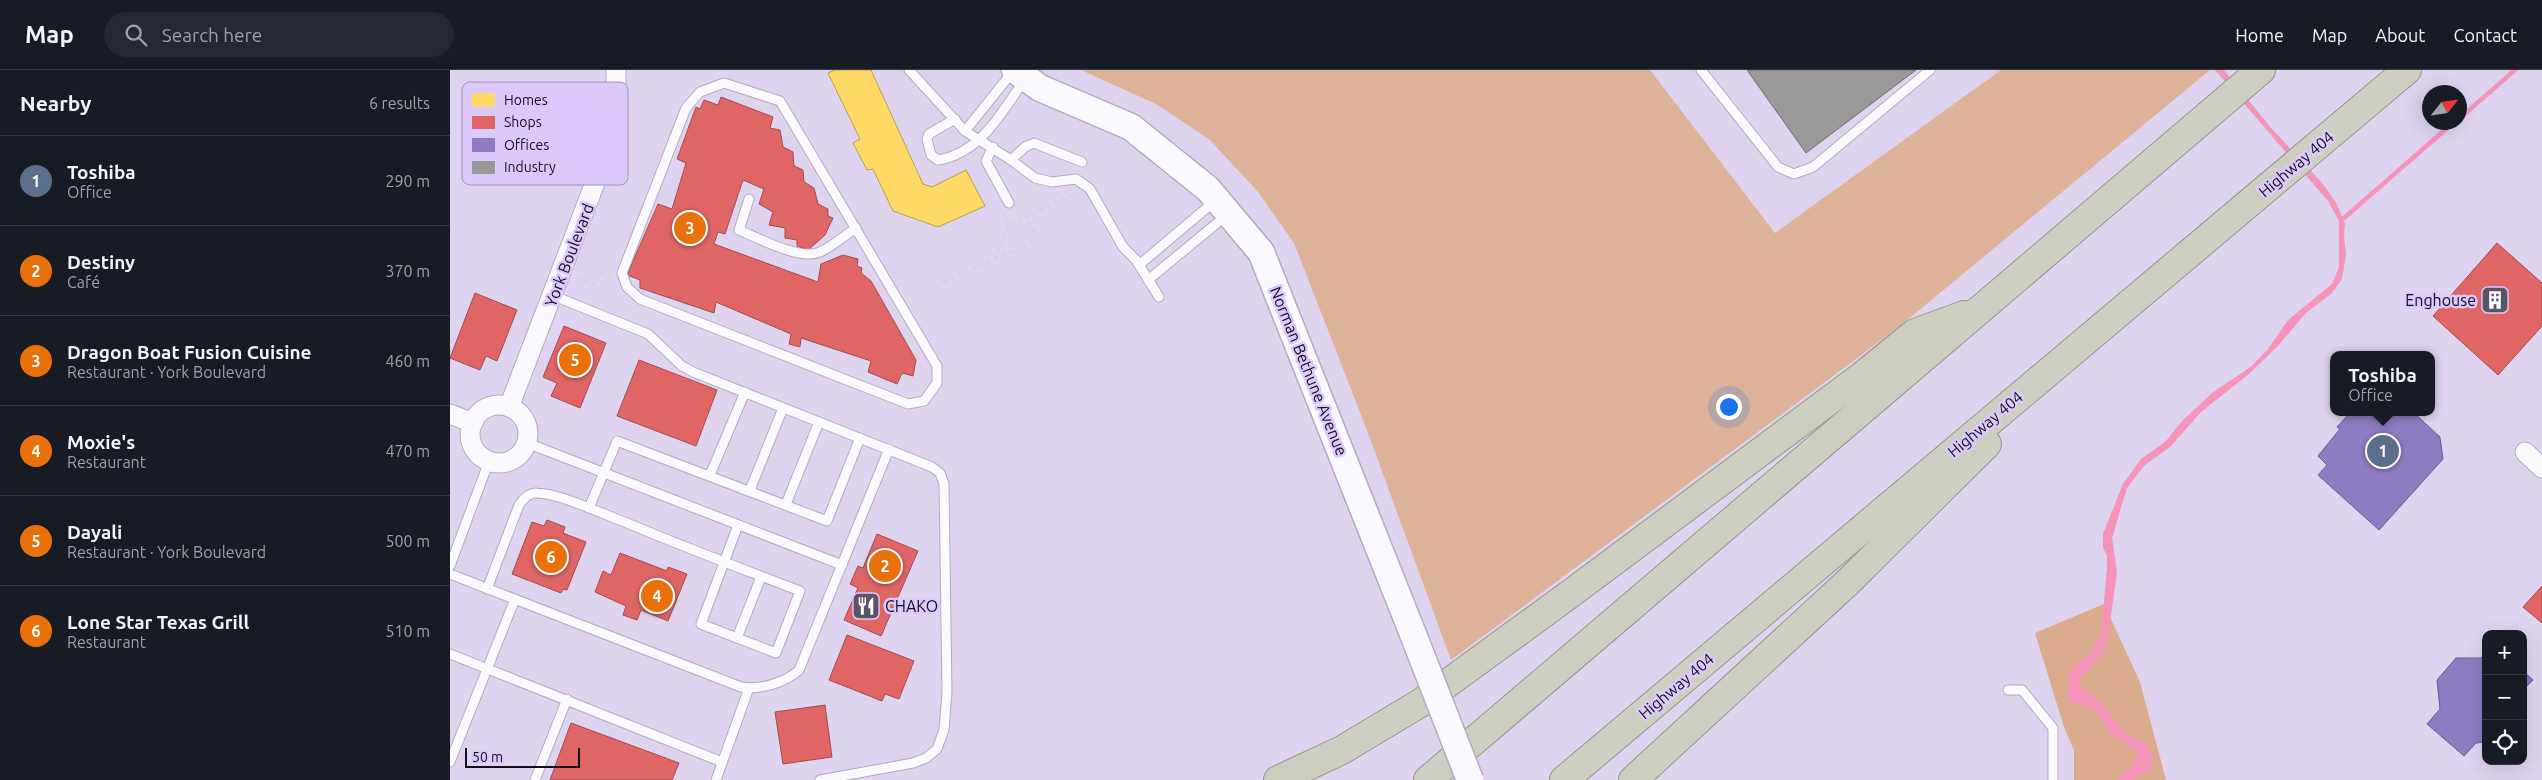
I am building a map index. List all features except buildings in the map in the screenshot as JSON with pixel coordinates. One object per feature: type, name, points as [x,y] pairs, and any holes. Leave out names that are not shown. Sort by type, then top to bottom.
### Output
[{"type":"highway","points":[[1428,780],[2261,70]]},
{"type":"highway","name":"Highway 404","points":[[1564,780],[2407,70]]},
{"type":"highway","points":[[1633,780],[1846,583],[2135,298]]},
{"type":"highway","points":[[1278,780],[1342,750],[1422,702],[1854,382],[1915,333],[1982,308]]},
{"type":"street","name":"Norman Bethune Avenue","points":[[1018,73],[1040,88],[1131,127],[1208,189],[1261,252],[1470,780]]},
{"type":"street","name":"York Boulevard","points":[[509,407],[554,296],[595,185]]},
{"type":"street","points":[[495,406],[509,407],[524,421],[528,433],[527,443],[521,453],[512,461],[502,463],[489,461],[480,456],[472,444],[470,434],[473,422],[483,410],[495,406]]},
{"type":"street","points":[[450,414],[473,422]]},
{"type":"street","points":[[2525,452],[2542,468]]},
{"type":"lane","points":[[909,70],[965,131],[993,147],[1035,178],[1052,182],[1076,179],[1090,189],[1123,247],[1139,265],[1159,297]]},
{"type":"lane","points":[[1701,70],[1778,167],[1794,174],[1813,166],[1930,70]]},
{"type":"lane","points":[[955,119],[929,134],[927,139],[930,154],[938,160],[955,157],[981,140],[1018,73]]},
{"type":"lane","points":[[965,131],[1018,73]]},
{"type":"lane","points":[[724,83],[780,101],[937,366],[937,383],[924,400],[908,404],[640,299],[627,287],[624,281],[622,273],[686,108],[700,92],[724,83]]},
{"type":"lane","points":[[1011,160],[1025,147],[1034,143],[1082,162]]},
{"type":"lane","points":[[993,147],[986,161],[1009,203]]},
{"type":"lane","points":[[749,199],[739,230],[773,245],[806,255],[819,253],[856,228]]},
{"type":"lane","points":[[1139,265],[1223,207]]},
{"type":"lane","points":[[1148,280],[1223,207]]},
{"type":"lane","points":[[554,296],[648,334],[682,366],[889,449],[932,467],[940,473],[944,484],[946,682],[944,730],[937,749],[926,758],[913,764],[820,780]]},
{"type":"lane","points":[[710,476],[745,392]]},
{"type":"lane","points":[[750,490],[783,408]]},
{"type":"lane","points":[[786,504],[819,422]]},
{"type":"lane","points":[[589,508],[617,441],[750,490],[827,521],[860,438]]},
{"type":"lane","points":[[527,443],[842,565]]},
{"type":"lane","points":[[450,574],[677,663],[749,688],[784,681],[798,670],[889,449]]},
{"type":"lane","points":[[450,566],[489,461]]},
{"type":"lane","points":[[487,589],[519,505],[524,498],[535,492],[589,508],[723,562],[800,591],[776,653],[700,624],[723,562],[738,525]]},
{"type":"lane","points":[[737,638],[761,576]]},
{"type":"lane","points":[[450,762],[515,599]]},
{"type":"lane","points":[[450,654],[722,762]]},
{"type":"lane","points":[[716,780],[749,688]]},
{"type":"lane","points":[[2008,690],[2022,690],[2053,728],[2052,780]]},
{"type":"lane","points":[[535,780],[567,699]]},
{"type":"path","points":[[994,259],[1009,225],[1075,194],[1084,185]]},
{"type":"path","points":[[936,286],[1038,239],[1026,216]]},
{"type":"path","points":[[563,272],[594,284],[600,272],[624,281]]},
{"type":"shaded area","points":[[1081,70],[1650,70],[1775,233],[2001,70],[2210,70],[1895,330],[1451,660],[1368,433],[1294,243],[1258,192],[1210,140],[1158,105]]},
{"type":"shaded area","points":[[2215,70],[2224,70],[2272,129],[2323,184],[2337,204],[2345,224],[2346,254],[2342,279],[2331,294],[2306,313],[2277,347],[2249,374],[2201,412],[2170,447],[2145,465],[2127,488],[2112,538],[2117,572],[2107,644],[2102,655],[2079,680],[2080,687],[2101,702],[2127,735],[2146,743],[2154,757],[2150,770],[2129,780],[2114,780],[2132,766],[2138,752],[2110,734],[2097,712],[2071,702],[2067,696],[2069,674],[2076,664],[2089,655],[2101,634],[2107,568],[2107,555],[2103,548],[2103,534],[2123,484],[2141,459],[2166,441],[2182,421],[2212,393],[2252,366],[2268,349],[2288,320],[2332,284],[2339,267],[2339,221],[2328,201]]},
{"type":"shaded area","points":[[2104,604],[2140,682],[2166,780],[2074,780],[2074,750],[2064,727],[2035,633]]},
{"type":"waterway","points":[[2467,112],[2515,70]]},
{"type":"waterway","points":[[2344,218],[2445,130]]},
{"type":"place","name":"Dragon Boat Fusion Cuisine","points":[[690,228]]},
{"type":"place","name":"Enghouse","points":[[2495,300]]},
{"type":"place","name":"Dayali","points":[[575,360]]},
{"type":"place","name":"Toshiba","points":[[2383,451]]},
{"type":"place","name":"Lone Star Texas Grill","points":[[551,557]]},
{"type":"place","name":"Destiny","points":[[885,566]]},
{"type":"place","name":"Moxie's","points":[[657,596]]},
{"type":"place","name":"CHAKO","points":[[866,606]]}]
